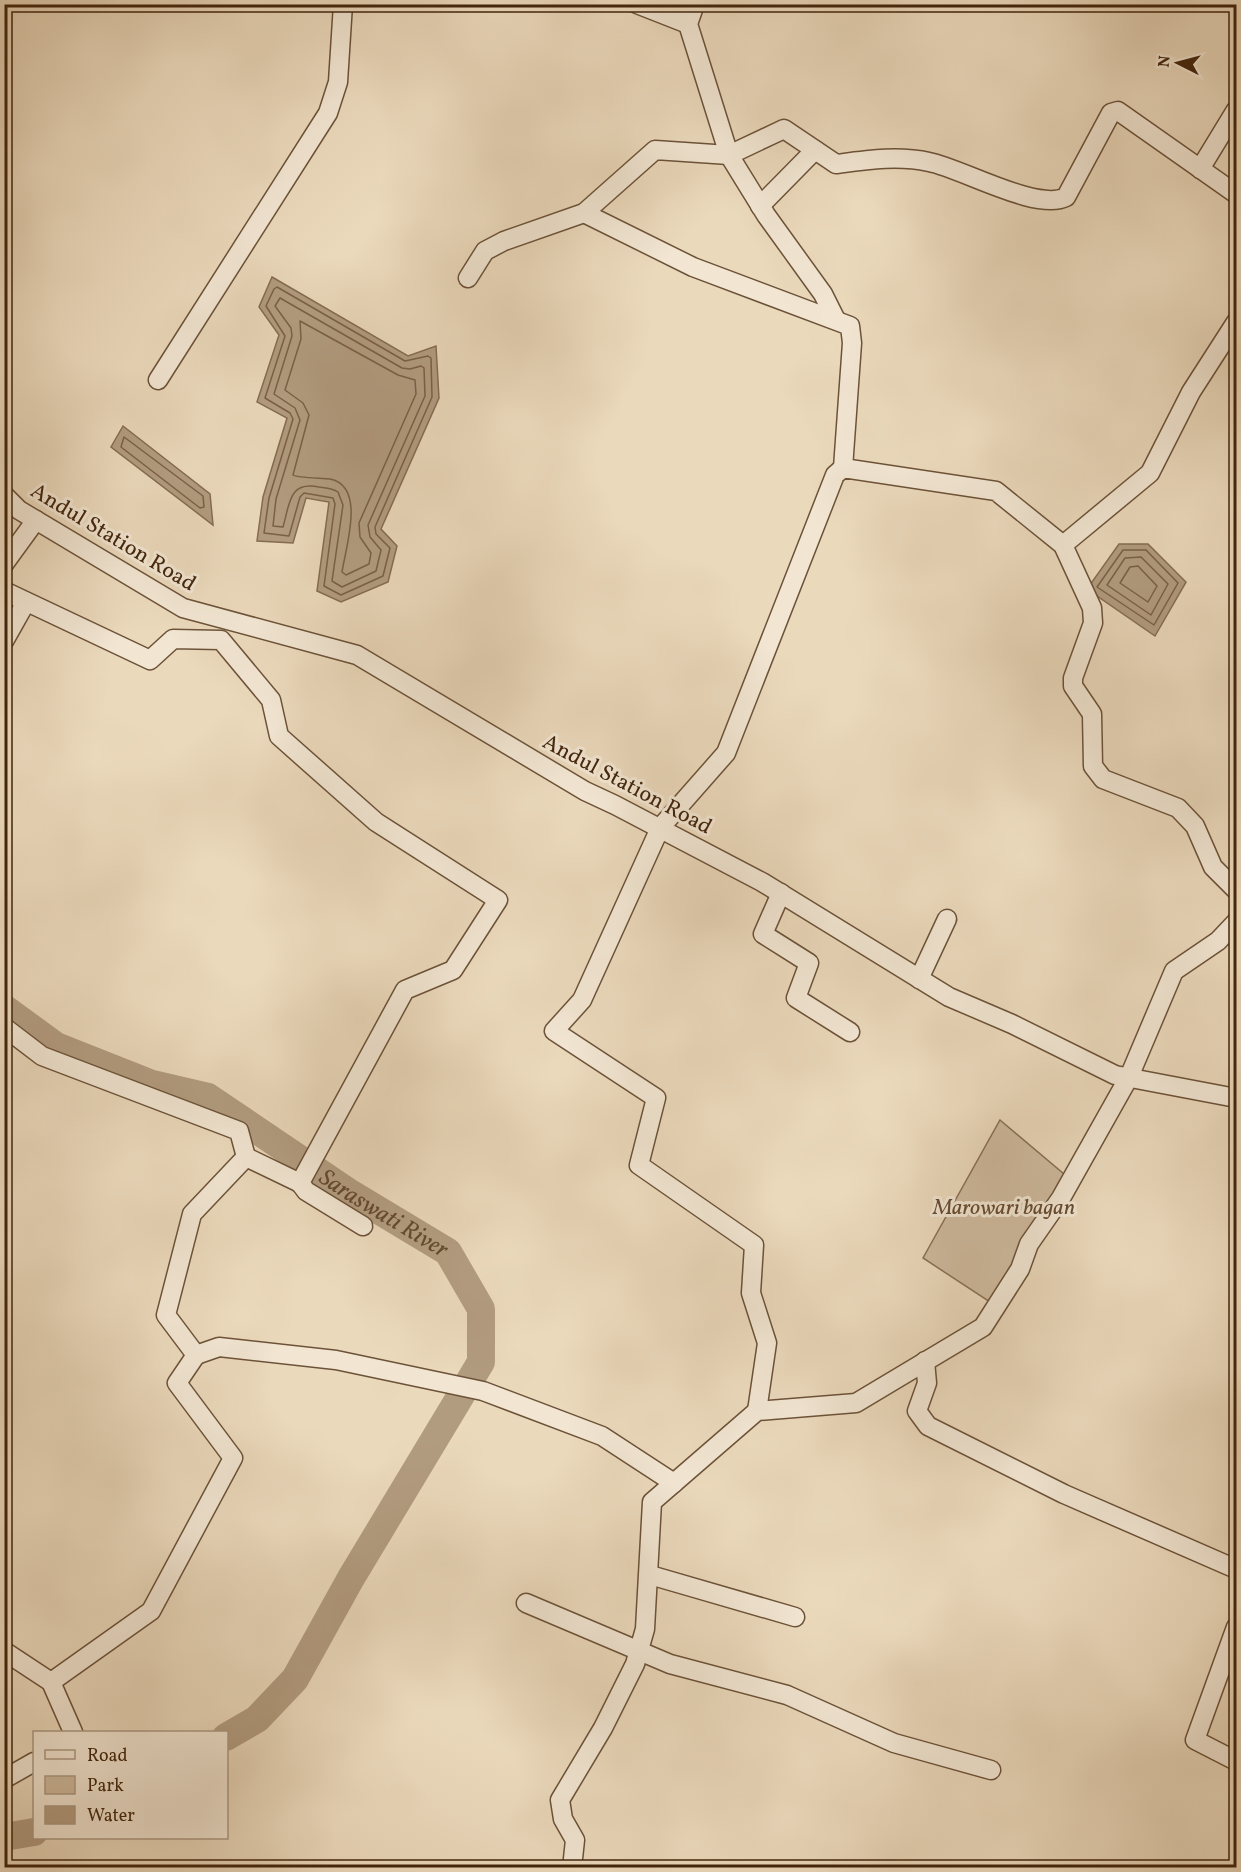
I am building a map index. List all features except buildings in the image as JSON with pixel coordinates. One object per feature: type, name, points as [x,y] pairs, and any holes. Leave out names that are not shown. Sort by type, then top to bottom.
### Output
[{"type":"street","points":[[158,380],[328,113],[338,82],[343,4]]},
{"type":"street","points":[[637,4],[688,24]]},
{"type":"street","points":[[695,4],[688,24],[729,155],[760,206],[823,294],[836,320]]},
{"type":"street","points":[[1200,169],[1236,110]]},
{"type":"street","points":[[468,278],[485,251],[504,241],[584,213],[655,150],[729,155],[784,129],[836,164],[880,158],[929,162],[1013,193],[1059,201],[1066,198],[1112,112],[1118,111],[1236,194]]},
{"type":"street","points":[[760,206],[815,150]]},
{"type":"street","points":[[584,213],[693,267],[850,326],[852,343],[843,468],[835,475],[726,753],[660,828],[582,1000],[554,1031],[656,1098],[639,1165],[754,1245],[751,1293],[767,1343],[758,1411]]},
{"type":"street","points":[[1063,545],[1150,473],[1191,392],[1236,322]]},
{"type":"street","points":[[843,468],[996,491],[1063,545],[1092,608],[1093,623],[1072,678],[1072,686],[1092,714],[1093,766],[1096,772],[1103,779],[1178,808],[1195,826],[1213,867],[1236,890]]},
{"type":"street","name":"Andul Station Road","points":[[4,495],[19,510],[183,608],[357,655],[585,792],[660,828],[781,893],[949,997],[1012,1024],[1115,1075],[1236,1098]]},
{"type":"street","points":[[4,564],[36,520]]},
{"type":"street","points":[[4,591],[150,660],[173,639],[221,640],[272,700],[279,736],[376,822],[498,900],[453,970],[405,990],[300,1183]]},
{"type":"street","points":[[4,641],[27,602]]},
{"type":"street","points":[[781,893],[763,934],[809,963],[796,998],[850,1032]]},
{"type":"street","points":[[919,979],[947,919]]},
{"type":"street","points":[[572,1868],[575,1840],[563,1820],[560,1800],[603,1728],[635,1664],[645,1629],[650,1575],[652,1502],[758,1411],[856,1403],[983,1327],[1020,1269],[1029,1244],[1061,1198],[1129,1077],[1174,971],[1218,941],[1236,922]]},
{"type":"street","points":[[4,1027],[42,1056],[239,1131],[246,1157],[300,1183],[306,1191],[363,1226]]},
{"type":"street","points":[[196,1355],[166,1315],[192,1214],[246,1157]]},
{"type":"street","points":[[51,1682],[151,1611],[233,1458],[177,1383],[196,1355],[219,1347],[336,1360],[483,1391],[602,1436],[674,1483]]},
{"type":"street","points":[[925,1360],[927,1383],[917,1411],[928,1426],[1064,1494],[1236,1569]]},
{"type":"street","points":[[650,1575],[795,1617]]},
{"type":"street","points":[[526,1603],[670,1664],[787,1695],[894,1743],[991,1770]]},
{"type":"street","points":[[1236,1627],[1195,1740],[1236,1761]]},
{"type":"street","points":[[4,1651],[51,1682],[73,1731]]},
{"type":"street","points":[[4,1779],[33,1763]]},
{"type":"green space","name":"Marowari bagan","points":[[1000,1120],[1071,1180],[996,1306],[923,1258]]},
{"type":"water","points":[[272,277],[408,356],[436,346],[439,398],[381,529],[397,546],[388,582],[341,602],[317,591],[329,502],[306,498],[293,543],[257,541],[263,497],[287,418],[257,402],[279,335],[259,307]]},
{"type":"water","points":[[123,426],[210,494],[213,525],[111,447]]},
{"type":"water","points":[[1119,544],[1148,544],[1186,582],[1155,636],[1087,589]]},
{"type":"waterway","name":"Saraswati River","points":[[4,1008],[56,1046],[152,1084],[208,1097],[350,1193],[448,1252],[481,1309],[481,1362],[351,1578],[295,1679],[257,1719],[228,1736]]},
{"type":"waterway","name":"Saraswati River","points":[[4,1837],[33,1832]]}]
